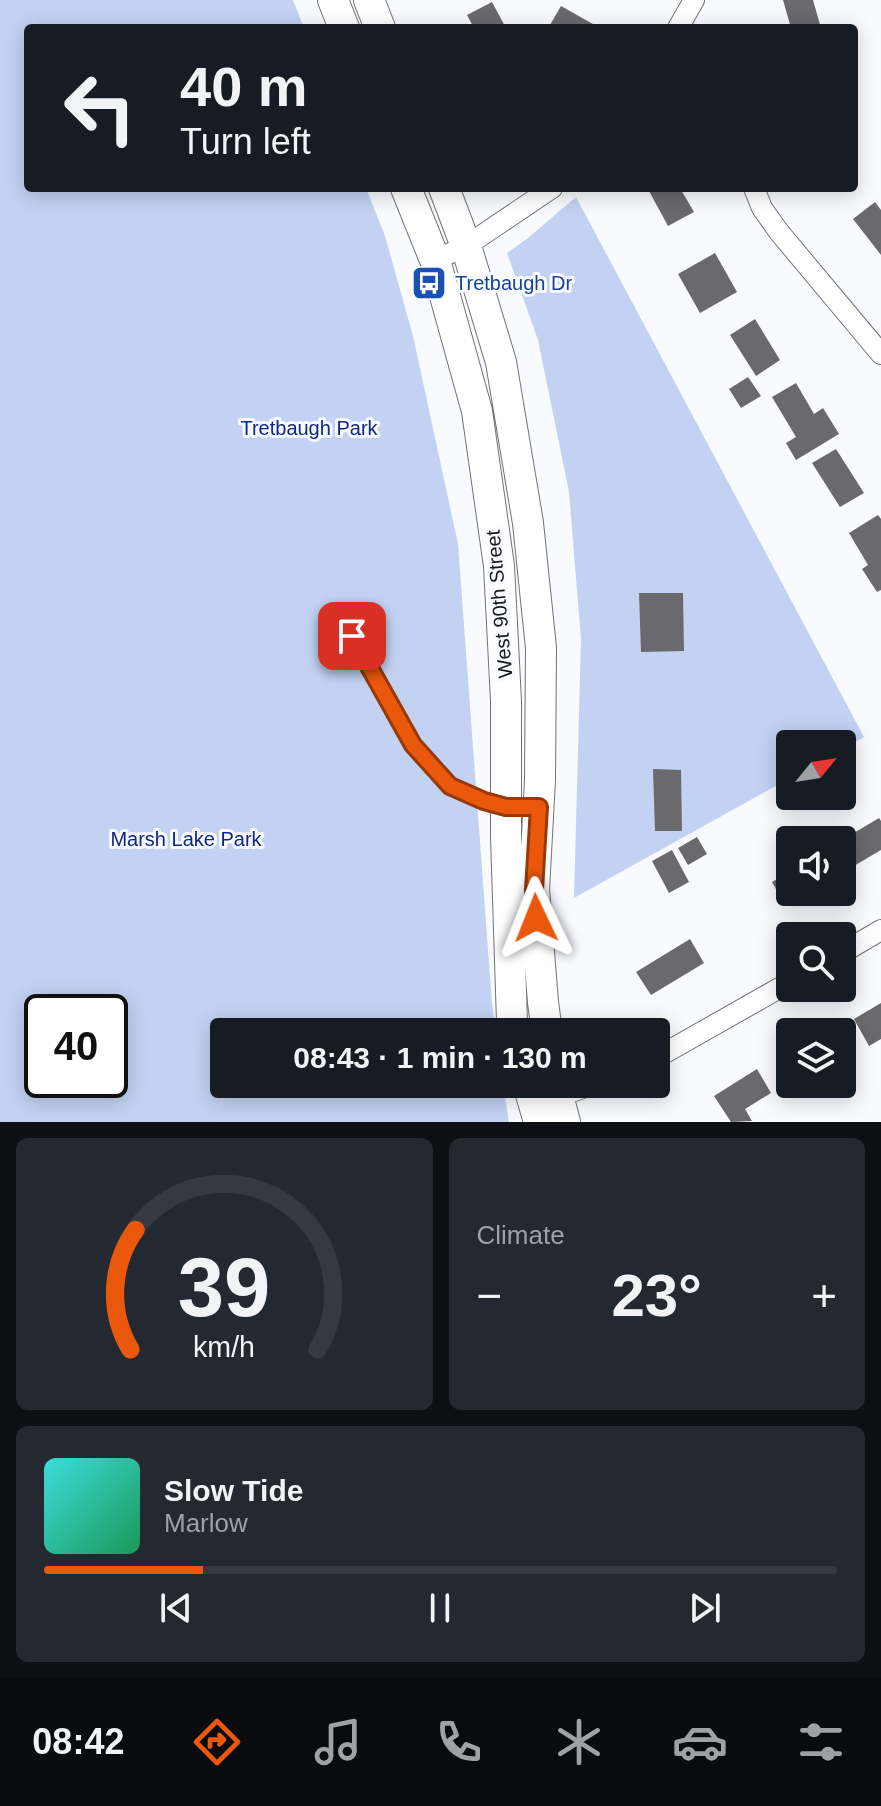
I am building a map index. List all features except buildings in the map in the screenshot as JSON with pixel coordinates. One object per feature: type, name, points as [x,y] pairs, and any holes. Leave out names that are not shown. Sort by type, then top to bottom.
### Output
[{"type":"street","points":[[333,0],[342,24]]},
{"type":"street","points":[[369,0],[378,24]]},
{"type":"street","points":[[683,24],[694,0]]},
{"type":"street","name":"West 90th Street","points":[[408,192],[435,260],[477,411],[499,566],[506,701],[512,1018]]},
{"type":"street","name":"West 90th Street","points":[[446,192],[466,246],[501,362],[528,523],[541,648],[539,807],[534,890],[545,1018]]},
{"type":"street","points":[[435,260],[466,246],[546,192]]},
{"type":"street","points":[[756,192],[762,208],[779,232],[881,354]]},
{"type":"street","points":[[856,945],[881,930]]},
{"type":"street","points":[[670,1050],[776,990]]},
{"type":"lane","points":[[352,636],[413,745],[450,786],[506,807],[539,807]]},
{"type":"green space","name":"Marsh Lake Park","points":[[0,0],[293,0],[302,24],[24,24],[24,192],[368,192],[385,236],[413,336],[458,544],[494,1018],[210,1018],[210,1098],[505,1098],[509,1122],[0,1122]]},
{"type":"green space","points":[[576,197],[864,737],[856,741],[856,730],[776,730],[776,786],[574,898],[581,639],[569,492],[538,340],[507,253]]},
{"type":"place","name":"Tretbaugh Dr","points":[[429,283]]},
{"type":"route","points":[[352,636],[413,745],[450,786],[506,807],[539,807],[534,890],[536,918]]},
{"type":"park label","name":"Tretbaugh Park","points":[[309,428]]}]
